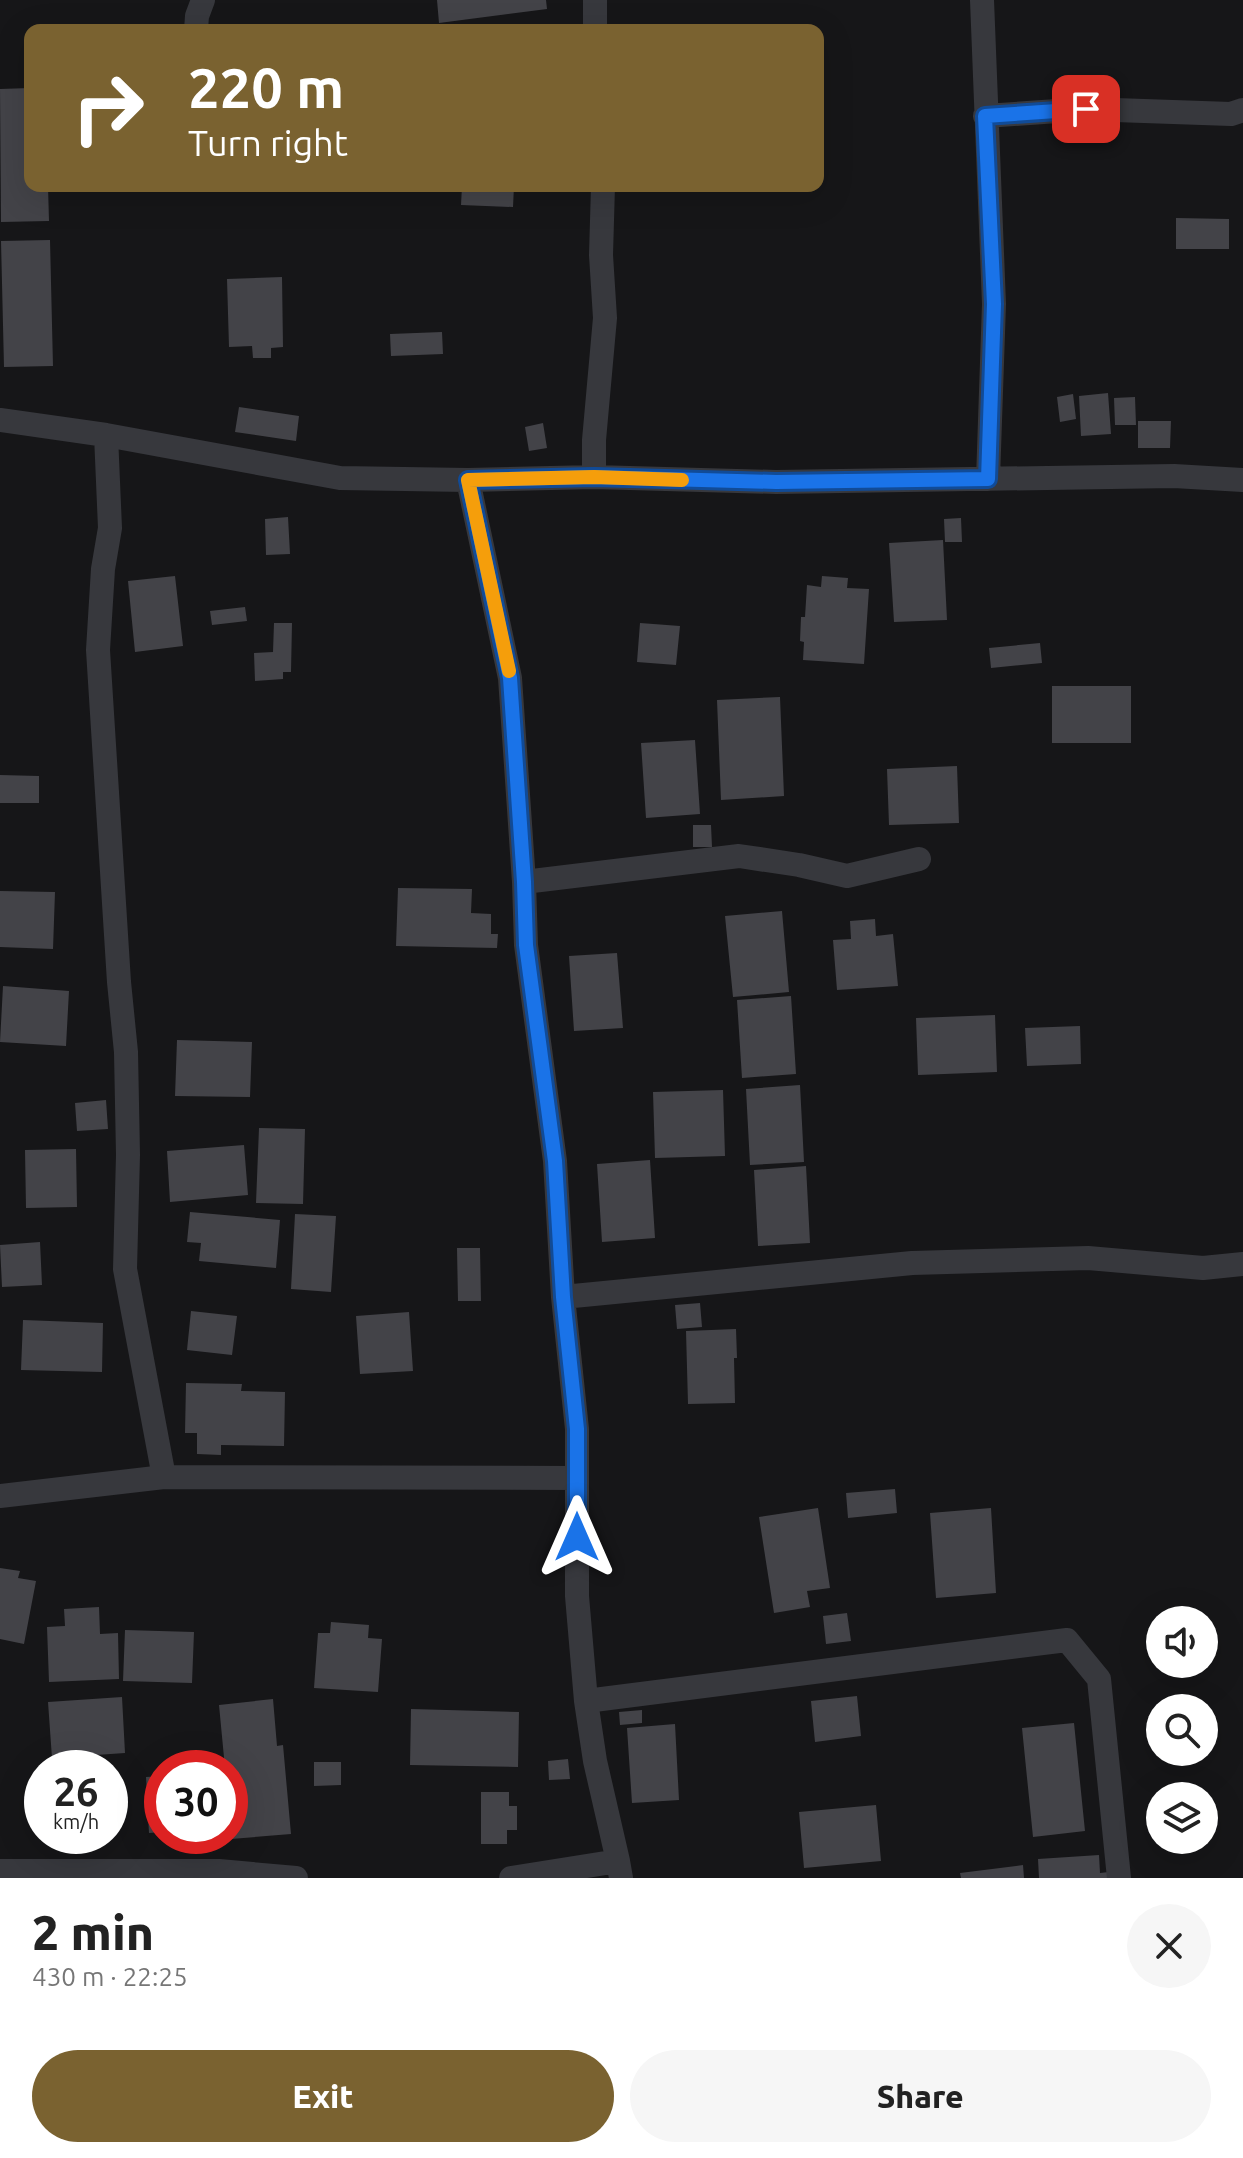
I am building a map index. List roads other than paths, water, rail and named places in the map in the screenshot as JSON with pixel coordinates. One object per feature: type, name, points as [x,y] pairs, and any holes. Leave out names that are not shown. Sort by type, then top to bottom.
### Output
[{"type":"street","points":[[196,24],[203,0]]},
{"type":"street","points":[[595,0],[595,24]]},
{"type":"street","points":[[982,0],[994,304],[988,479]]},
{"type":"street","points":[[985,116],[1086,109],[1231,114],[1243,110]]},
{"type":"street","points":[[594,477],[594,440],[605,318],[601,255],[603,192]]},
{"type":"street","points":[[0,420],[106,435],[340,478],[468,480],[594,477],[776,482],[1174,476],[1243,480]]},
{"type":"street","points":[[106,435],[110,528],[103,569],[98,650],[126,1052],[128,1155],[125,1269],[164,1477]]},
{"type":"street","points":[[468,480],[510,678],[526,945],[555,1161],[563,1297],[577,1429],[577,1596],[586,1701],[595,1761],[620,1869],[511,1878]]},
{"type":"street","points":[[524,882],[739,856],[847,876],[919,859]]},
{"type":"street","points":[[563,1297],[912,1263],[1088,1258],[1203,1268],[1243,1264]]},
{"type":"street","points":[[0,1496],[164,1477],[577,1478]]},
{"type":"street","points":[[586,1701],[1067,1640],[1099,1679],[1119,1878]]},
{"type":"street","points":[[0,1871],[219,1871],[296,1878]]}]
